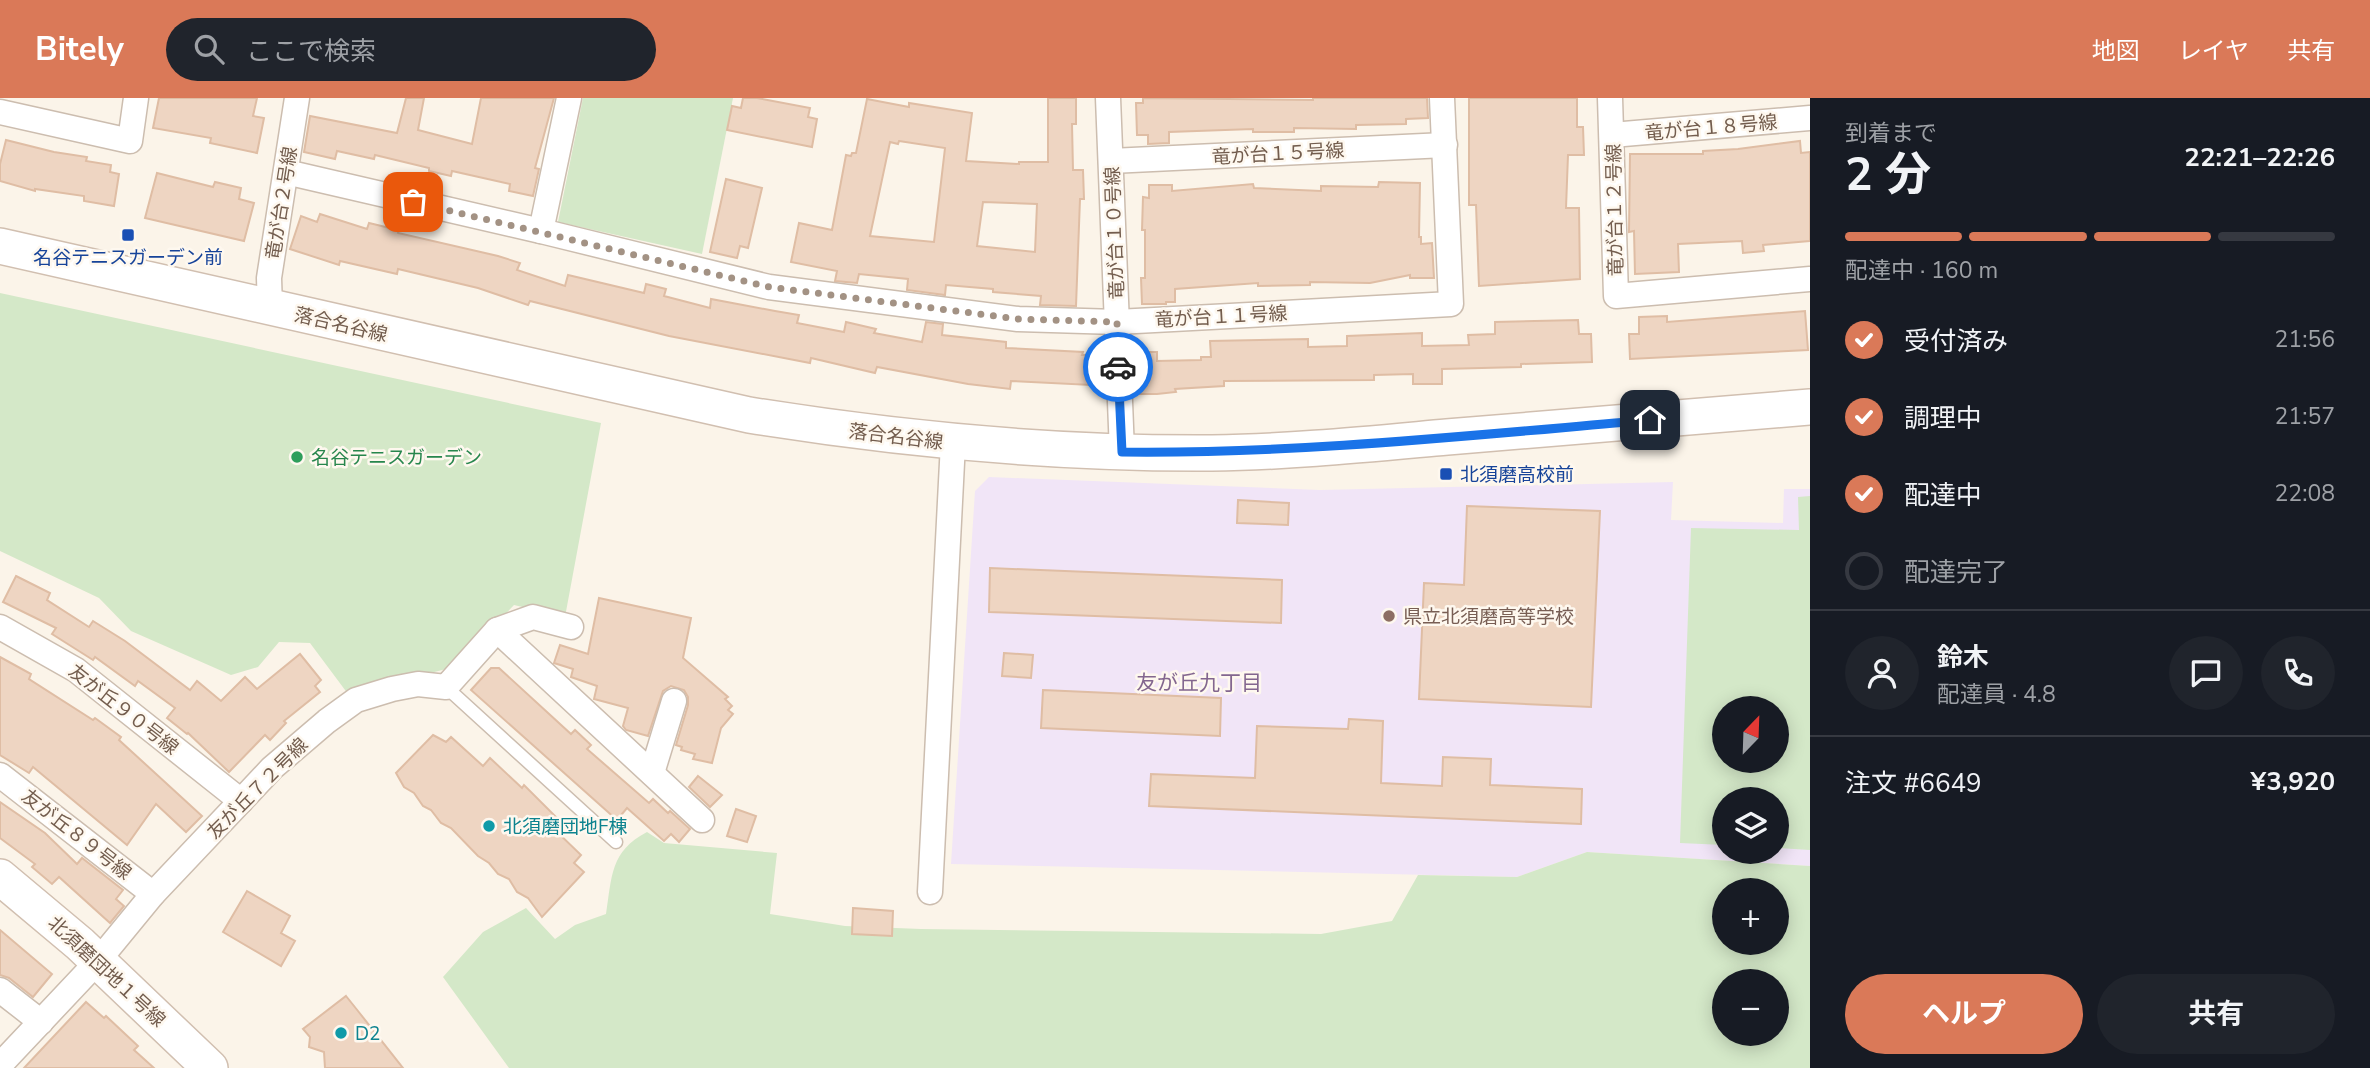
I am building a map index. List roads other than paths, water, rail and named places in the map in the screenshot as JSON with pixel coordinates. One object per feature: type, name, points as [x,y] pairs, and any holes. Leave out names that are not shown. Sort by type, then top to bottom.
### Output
[{"type":"street","points":[[0,112],[130,141],[136,98]]},
{"type":"street","name":"竜が台２号線","points":[[270,308],[270,278],[296,98]]},
{"type":"street","points":[[541,231],[569,98]]},
{"type":"street","name":"竜が台１０号線","points":[[1108,98],[1122,452]]},
{"type":"street","name":"竜が台１１号線","points":[[286,173],[541,231],[769,287],[1018,319],[1117,322],[1451,304],[1442,98]]},
{"type":"street","name":"竜が台１２号線","points":[[1611,98],[1616,296],[1810,279]]},
{"type":"street","name":"竜が台１８号線","points":[[1612,135],[1810,118]]},
{"type":"street","name":"竜が台１５号線","points":[[1111,161],[1445,145]]},
{"type":"street","name":"落合名谷線","points":[[0,246],[749,415],[860,433],[953,443],[1122,452],[1214,453],[1312,448],[1810,407]]},
{"type":"street","points":[[929,892],[953,443]]},
{"type":"street","points":[[446,687],[498,630],[533,617],[571,626]]},
{"type":"street","name":"友が丘９０号線","points":[[0,626],[76,670],[241,801]]},
{"type":"street","points":[[498,630],[702,820]]},
{"type":"street","name":"友が丘７２号線","points":[[0,1066],[98,961],[153,894],[272,768],[356,700],[418,684],[446,687]]},
{"type":"street","points":[[652,773],[674,701]]},
{"type":"street","name":"友が丘８９号線","points":[[0,775],[153,894]]},
{"type":"street","name":"北須磨団地１号線","points":[[0,877],[98,961],[197,1064]]},
{"type":"street","points":[[0,990],[41,1022]]},
{"type":"lane","points":[[446,687],[616,842]]},
{"type":"place","name":"名谷テニスガーデン前","points":[[128,235]]},
{"type":"place","name":"名谷テニスガーデン","points":[[297,457]]},
{"type":"place","name":"北須磨高校前","points":[[1446,474]]},
{"type":"place","name":"県立北須磨高等学校","points":[[1389,616]]},
{"type":"place","name":"北須磨団地F棟","points":[[489,826]]},
{"type":"place","name":"D2","points":[[341,1033]]},
{"type":"district","name":"友が丘九丁目","points":[[1199,683]]}]
